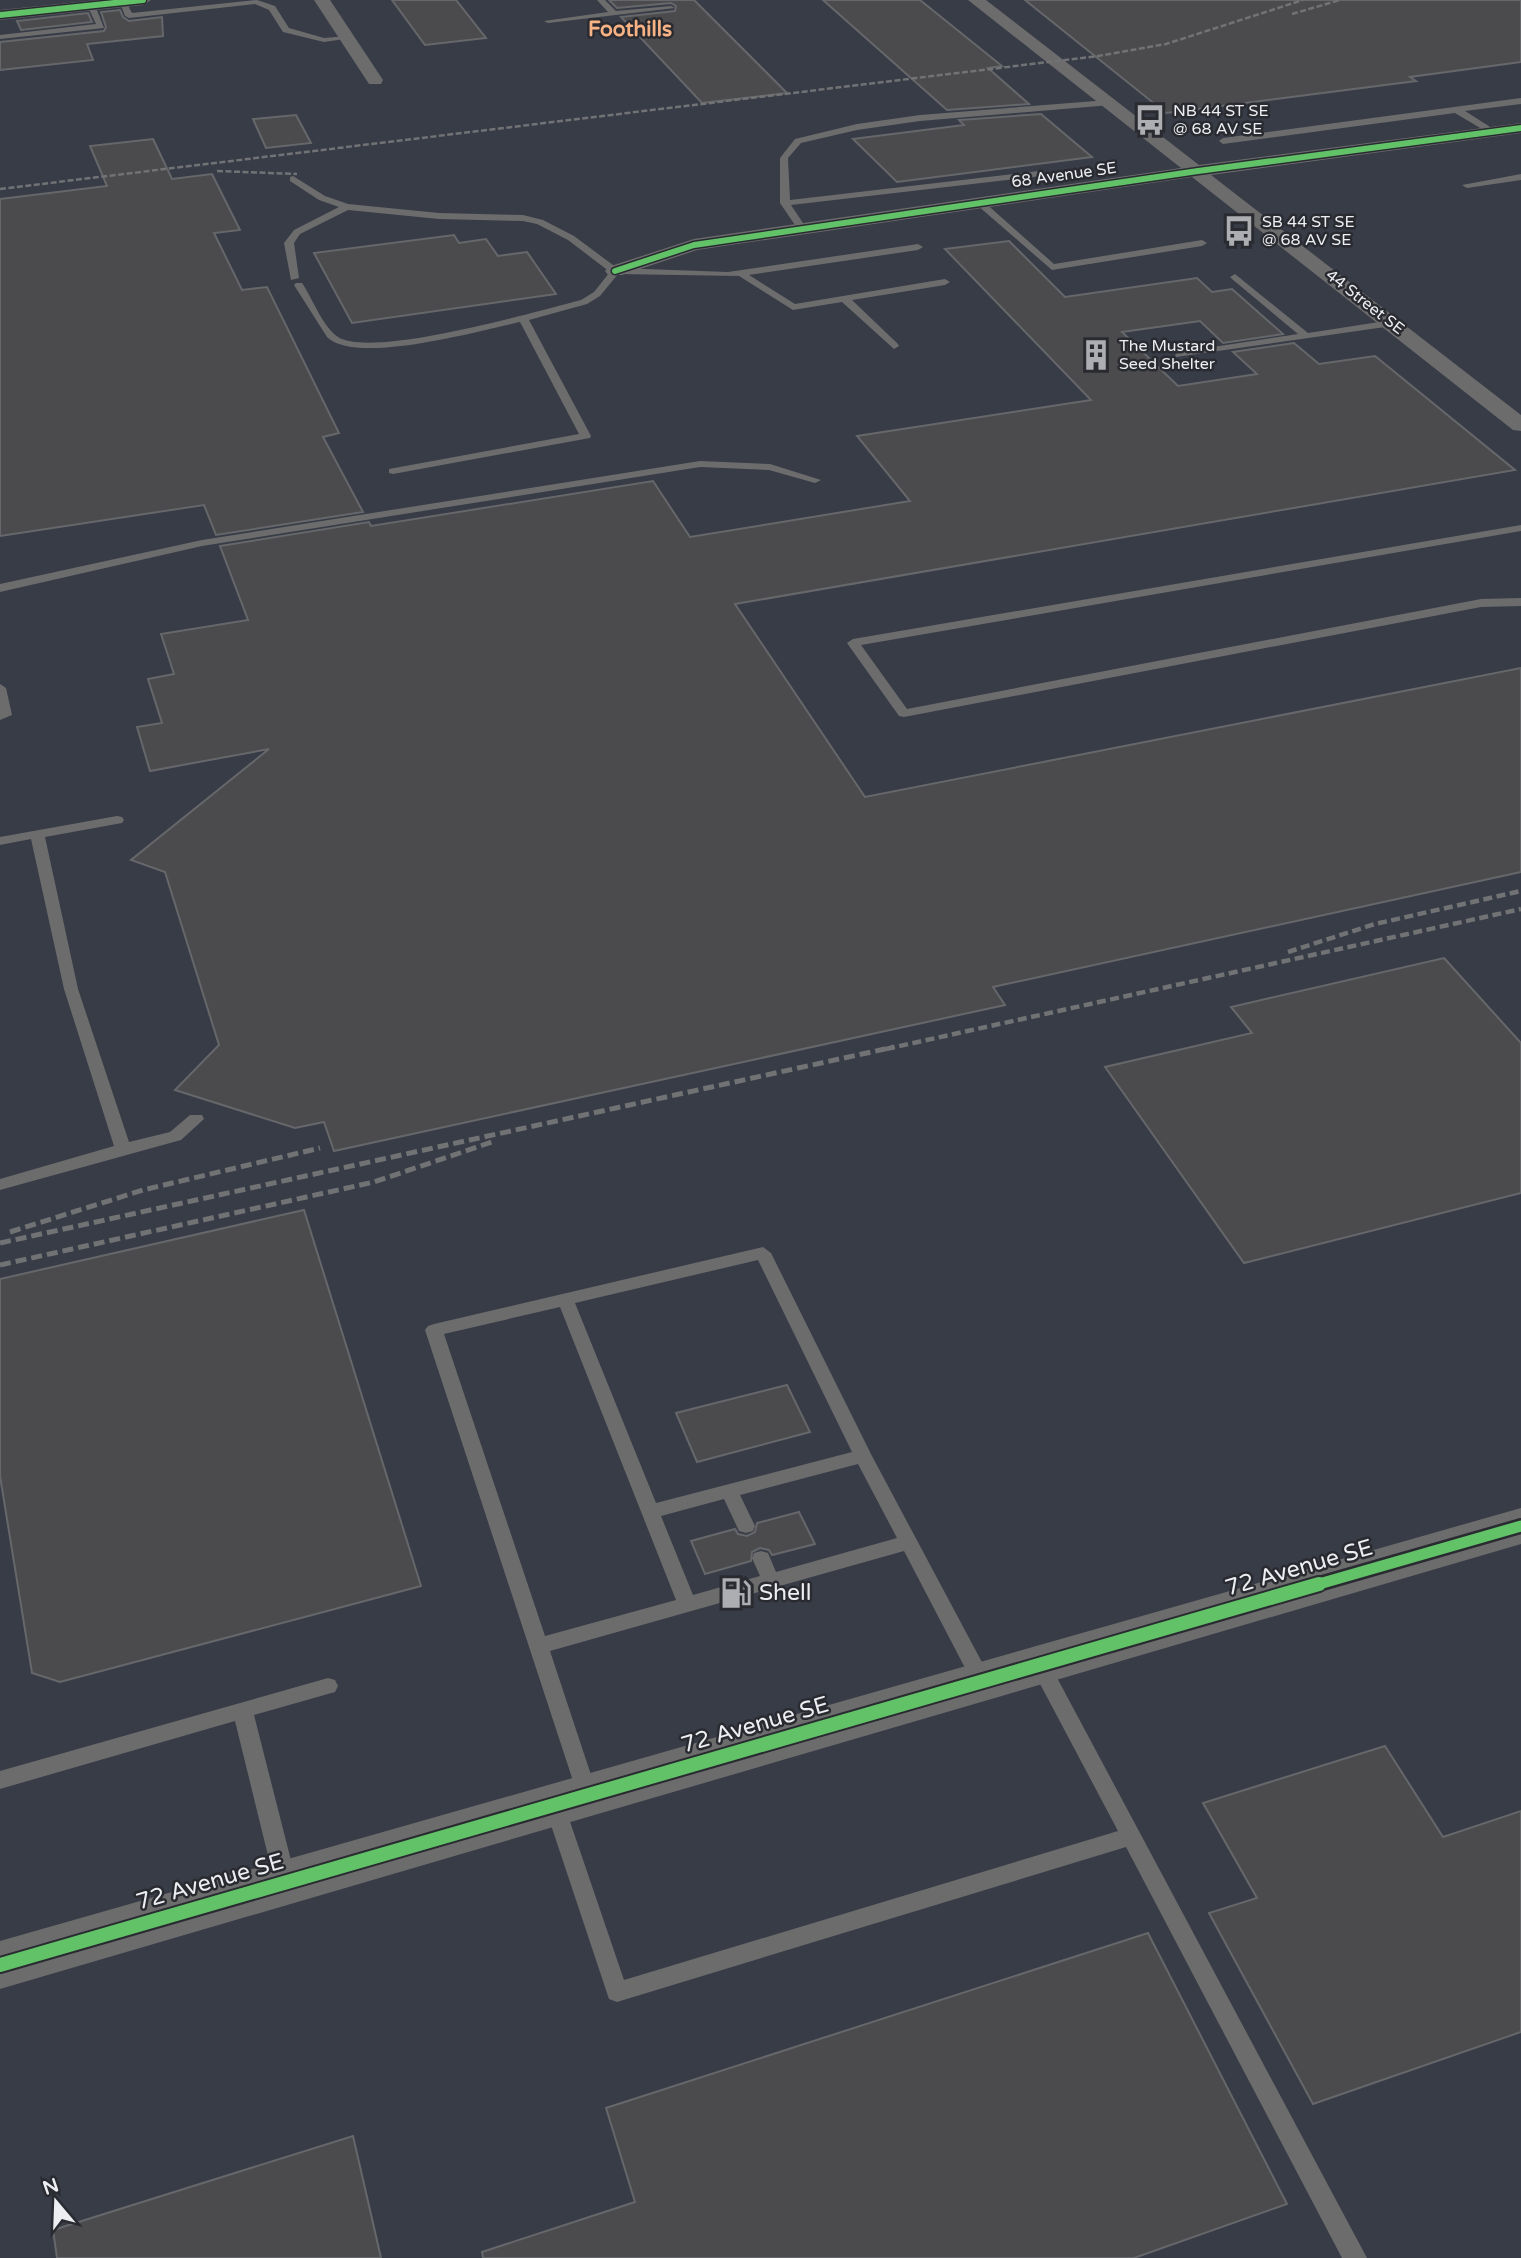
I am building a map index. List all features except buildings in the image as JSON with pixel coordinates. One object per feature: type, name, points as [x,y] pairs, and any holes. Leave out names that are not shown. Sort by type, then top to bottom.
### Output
[{"type":"street","points":[[0,15],[143,0]]},
{"type":"street","points":[[322,0],[375,80]]},
{"type":"street","name":"44 Street SE","points":[[976,0],[1521,425]]},
{"type":"street","name":"68 Avenue SE","points":[[615,271],[694,245],[1198,171],[1521,128]]},
{"type":"street","name":"72 Avenue SE","points":[[0,1965],[1521,1526]]},
{"type":"lane","points":[[601,0],[614,14]]},
{"type":"lane","points":[[122,2],[128,16],[221,3],[256,2],[268,5],[286,30],[324,40],[347,38]]},
{"type":"lane","points":[[0,37],[101,26],[91,5]]},
{"type":"lane","points":[[548,21],[671,8]]},
{"type":"lane","points":[[1223,141],[1521,102]]},
{"type":"lane","points":[[802,229],[785,203],[784,158],[798,141],[857,127],[920,118],[1108,103]]},
{"type":"lane","points":[[1457,110],[1492,132]]},
{"type":"lane","points":[[785,203],[1039,174]]},
{"type":"lane","points":[[1467,186],[1521,177]]},
{"type":"lane","points":[[293,179],[322,198],[347,207],[439,216],[523,218],[540,222],[571,237],[615,271],[740,273],[918,247]]},
{"type":"lane","points":[[980,203],[1052,267],[1202,243]]},
{"type":"lane","points":[[347,207],[297,232],[289,243],[297,281],[334,338],[348,345],[390,345],[523,318],[583,302],[597,294],[615,271]]},
{"type":"lane","points":[[740,273],[793,307],[945,282]]},
{"type":"lane","points":[[1235,277],[1306,336]]},
{"type":"lane","points":[[845,299],[894,346]]},
{"type":"lane","points":[[393,471],[586,436],[523,318]]},
{"type":"lane","points":[[1180,355],[1392,323]]},
{"type":"lane","points":[[0,588],[202,543],[700,464],[770,467],[815,480]]},
{"type":"lane","points":[[1521,528],[853,643],[904,713],[1481,603],[1521,602]]},
{"type":"lane","points":[[0,688],[6,715],[0,716]]},
{"type":"lane","points":[[0,841],[117,820]]},
{"type":"lane","points":[[37,834],[71,989],[123,1149]]},
{"type":"lane","points":[[0,1185],[175,1136],[196,1119]]},
{"type":"lane","points":[[982,1681],[863,1456],[763,1253],[434,1330],[539,1646],[571,1800],[617,1992],[1131,1836]]},
{"type":"lane","points":[[565,1299],[687,1604]]},
{"type":"lane","points":[[649,1512],[863,1456]]},
{"type":"lane","points":[[729,1490],[746,1526]]},
{"type":"lane","points":[[539,1646],[908,1542]]},
{"type":"lane","points":[[761,1558],[771,1581]]},
{"type":"lane","points":[[1040,1665],[1355,2258]]},
{"type":"lane","points":[[0,1780],[328,1686]]},
{"type":"lane","points":[[243,1711],[286,1882]]},
{"type":"shaded area","points":[[0,0],[1521,0],[1521,2258],[0,2258]]},
{"type":"railway","points":[[0,189],[1098,56],[1166,44],[1303,0]]},
{"type":"railway","points":[[1292,14],[1340,0]]},
{"type":"railway","points":[[217,171],[297,174]]},
{"type":"railway","points":[[1288,952],[1375,924],[1521,891]]},
{"type":"railway","points":[[886,1049],[1521,909]]},
{"type":"railway","points":[[0,1243],[894,1047]]},
{"type":"railway","points":[[0,1265],[374,1182],[492,1142]]},
{"type":"railway","points":[[10,1232],[143,1190],[320,1148]]},
{"type":"cycle path","points":[[0,15],[143,0]]},
{"type":"cycle path","points":[[615,271],[694,245],[1198,171],[1521,128]]},
{"type":"cycle path","points":[[0,1965],[1521,1526]]},
{"type":"place","name":"NB 44 ST SE @ 68 AV SE","points":[[1150,120]]},
{"type":"place","name":"SB 44 ST SE @ 68 AV SE","points":[[1239,231]]},
{"type":"place","name":"The Mustard Seed Shelter","points":[[1096,355]]},
{"type":"place","name":"Shell","points":[[736,1593]]},
{"type":"district","name":"Foothills","points":[[630,29]]}]
